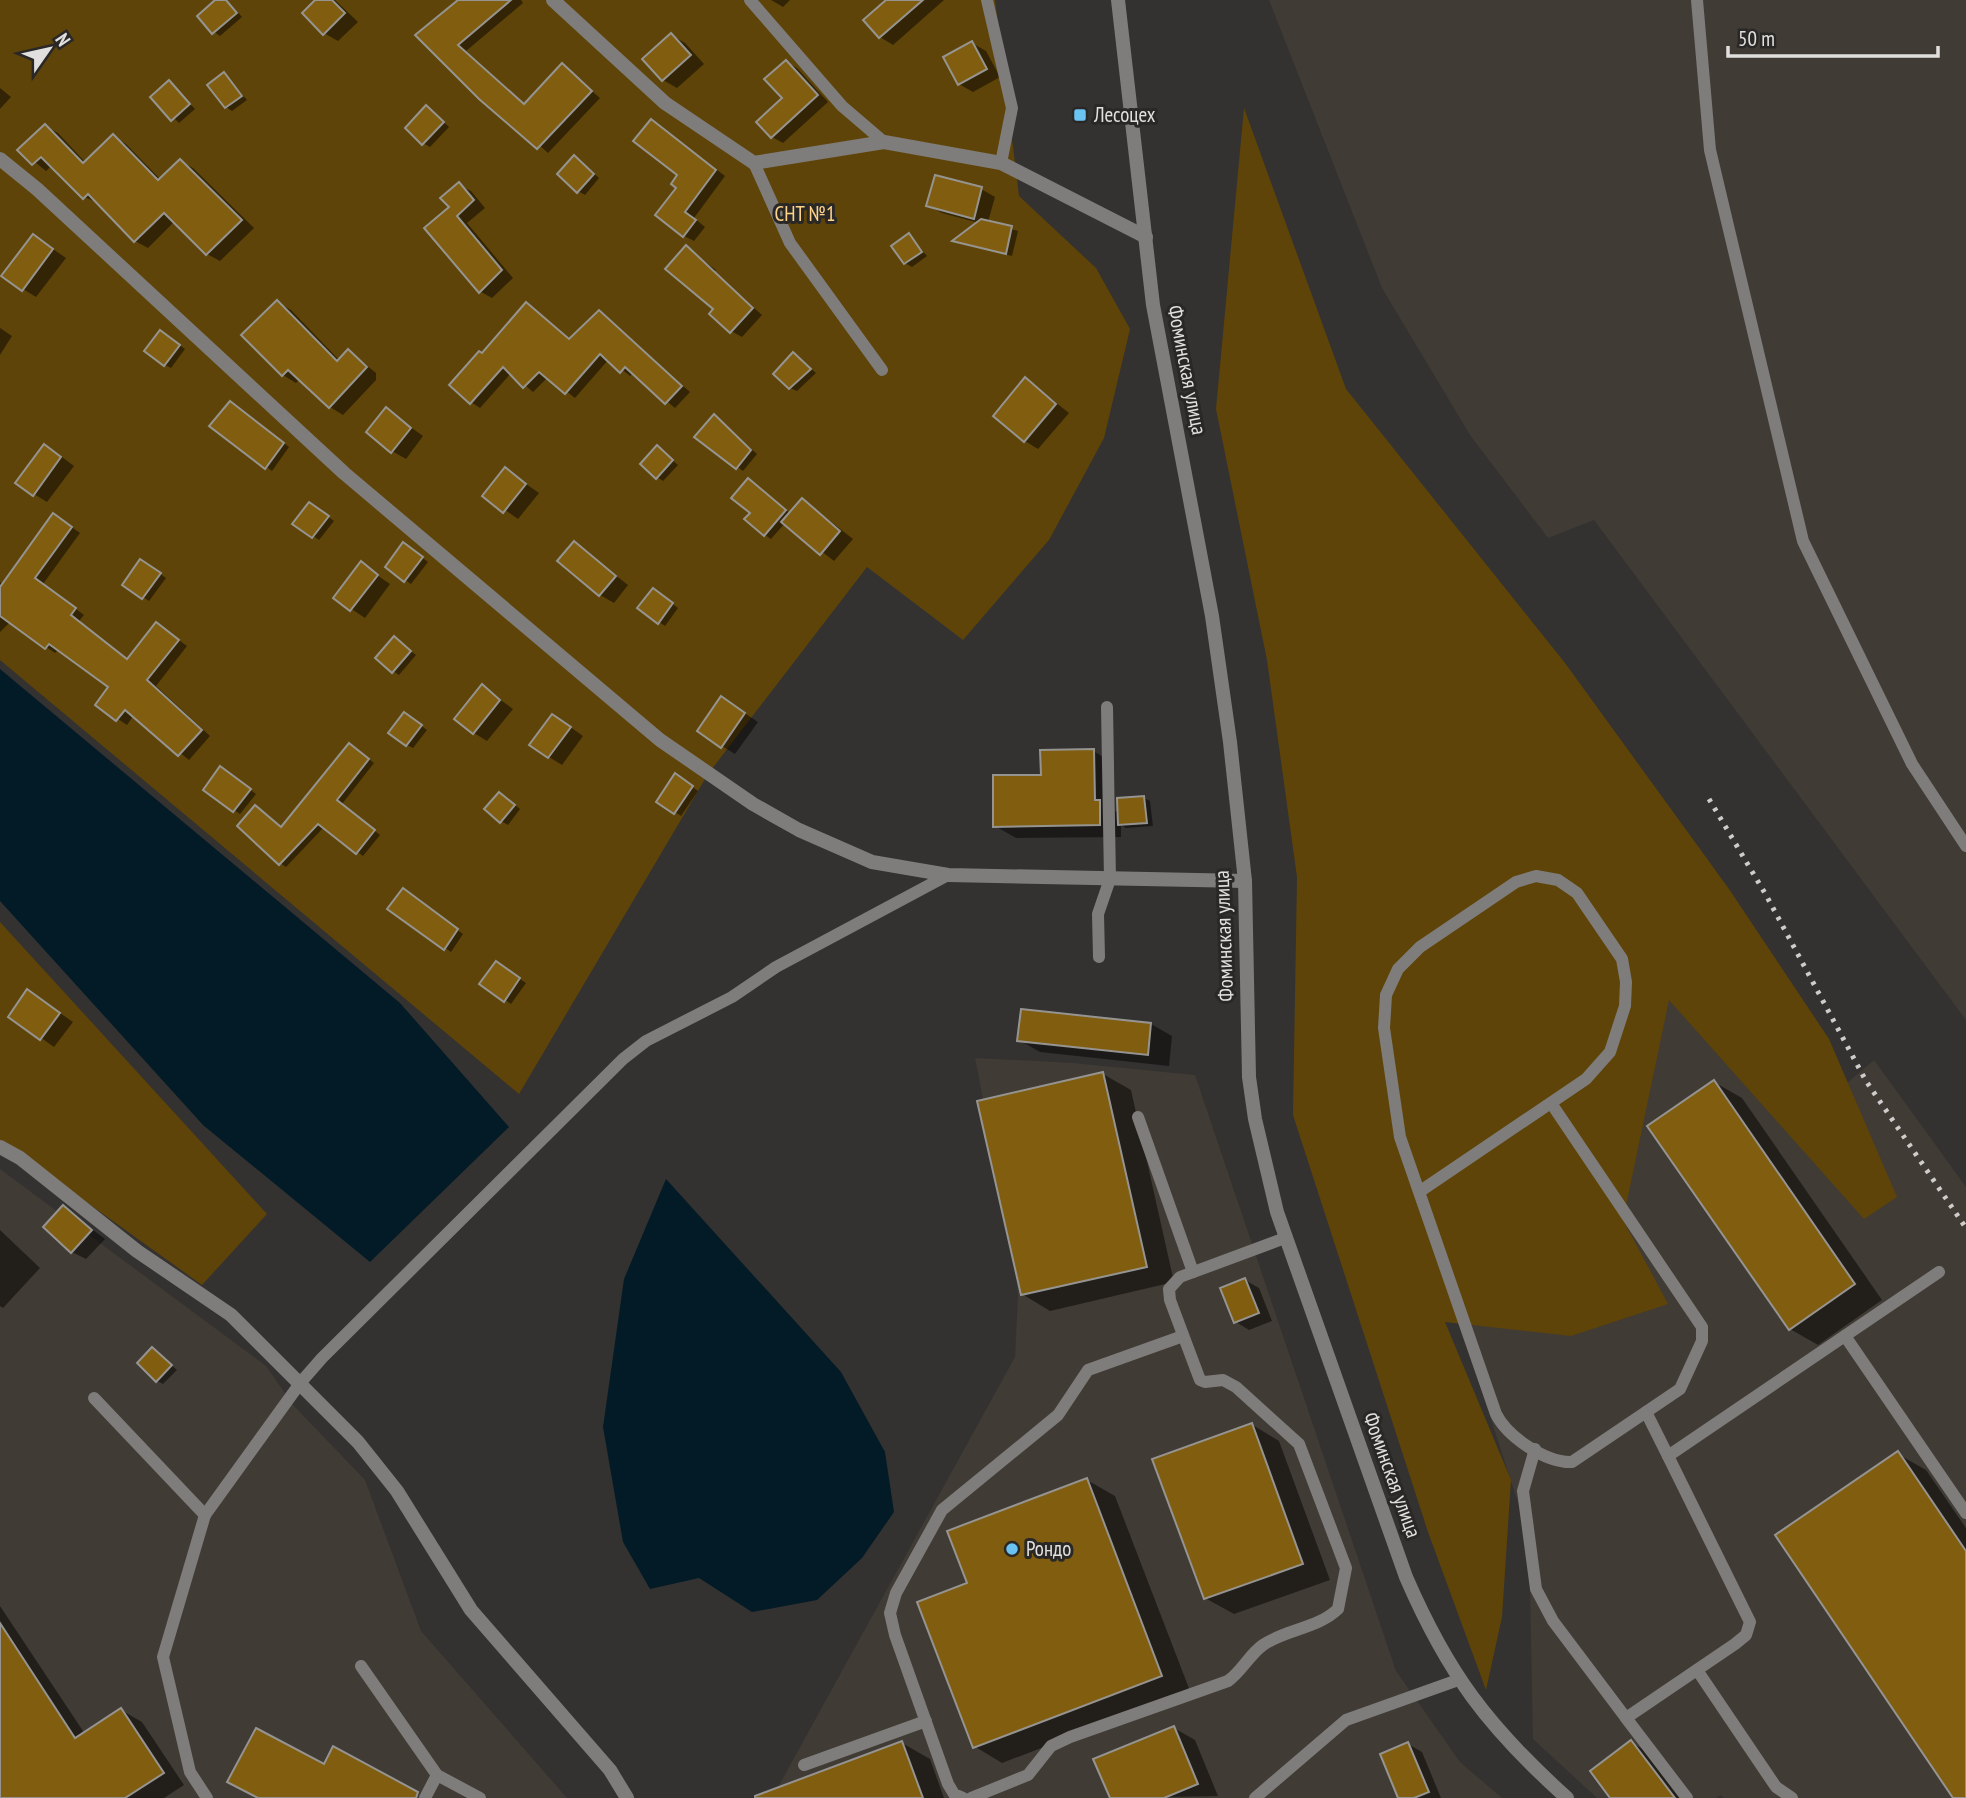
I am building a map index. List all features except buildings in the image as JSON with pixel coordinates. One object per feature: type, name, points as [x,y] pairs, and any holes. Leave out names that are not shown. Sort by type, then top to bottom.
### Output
[{"type":"street","points":[[553,0],[665,103],[754,163],[884,142],[1001,163],[1146,237]]},
{"type":"street","name":"Фоминская улица","points":[[1118,0],[1153,304],[1212,616],[1245,881],[1249,1077],[1264,1164],[1285,1238],[1406,1577],[1428,1627],[1458,1680],[1508,1742],[1567,1798]]},
{"type":"street","points":[[0,159],[344,473],[682,757],[753,804],[872,862],[948,876],[1245,881]]},
{"type":"street","points":[[0,1147],[20,1158],[137,1251],[231,1315],[300,1382],[380,1468],[471,1610],[610,1770],[627,1798]]},
{"type":"lane","points":[[750,0],[842,106],[884,142]]},
{"type":"lane","points":[[987,0],[1012,108],[1001,163]]},
{"type":"lane","points":[[1697,0],[1710,149],[1803,541],[1912,764],[1966,846]]},
{"type":"lane","points":[[754,163],[790,243],[882,370]]},
{"type":"lane","points":[[1099,957],[1098,914],[1110,879],[1107,707]]},
{"type":"lane","points":[[207,1798],[190,1772],[163,1657],[205,1515],[300,1382],[613,1069],[646,1041],[714,1006],[776,967],[948,876]]},
{"type":"lane","points":[[1419,1192],[1551,1102],[1586,1079],[1611,1052],[1625,1006],[1626,982],[1622,960],[1577,892],[1558,880],[1536,876],[1516,882],[1420,947],[1398,968],[1386,995],[1384,1028],[1400,1137],[1419,1192],[1496,1414],[1510,1435],[1564,1462],[1572,1462],[1680,1389],[1702,1341],[1702,1327],[1551,1102]]},
{"type":"lane","points":[[1138,1117],[1193,1272]]},
{"type":"lane","points":[[971,1798],[1010,1785],[1028,1774],[1051,1746],[1070,1737],[1228,1681],[1241,1672],[1261,1646],[1320,1622],[1338,1609],[1346,1568],[1299,1444],[1236,1387],[1223,1380],[1200,1380],[1169,1289],[1180,1277],[1285,1238]]},
{"type":"lane","points":[[1668,1456],[1939,1272]]},
{"type":"lane","points":[[963,1798],[954,1794],[948,1784],[890,1613],[896,1593],[942,1510],[1058,1415],[1088,1370],[1183,1336]]},
{"type":"lane","points":[[1846,1336],[1966,1513]]},
{"type":"lane","points":[[94,1398],[205,1515]]},
{"type":"lane","points":[[1626,1718],[1746,1635],[1750,1622],[1646,1412]]},
{"type":"lane","points":[[1535,1448],[1523,1491],[1536,1589],[1553,1621],[1687,1798]]},
{"type":"lane","points":[[361,1666],[437,1775],[480,1798]]},
{"type":"lane","points":[[1696,1670],[1776,1787],[1792,1798]]},
{"type":"lane","points":[[1255,1798],[1272,1792],[1346,1720],[1458,1680]]},
{"type":"lane","points":[[804,1765],[926,1721]]},
{"type":"lane","points":[[425,1798],[437,1775]]},
{"type":"shaded area","points":[[1269,0],[1966,0],[1966,1020],[1594,520],[1548,538],[1470,435],[1382,288]]},
{"type":"shaded area","points":[[1663,910],[1847,1083],[1874,1060],[1966,1187],[1966,1798],[1724,1798],[1721,1795],[1716,1798],[1597,1798],[1533,1739],[1529,1537],[1419,1196]]},
{"type":"shaded area","points":[[975,1058],[1073,1063],[1195,1075],[1396,1671],[1460,1762],[1502,1798],[772,1798],[1015,1357],[1018,1296],[1015,1264]]},
{"type":"shaded area","points":[[0,1169],[266,1366],[294,1406],[365,1480],[421,1631],[567,1798],[0,1798]]},
{"type":"green space","name":"СНТ №1","points":[[0,0],[995,0],[1019,196],[1096,268],[1130,329],[1104,438],[1049,540],[963,640],[867,567],[708,774],[519,1094],[0,660]]},
{"type":"green space","points":[[1244,108],[1346,389],[1565,663],[1729,889],[1829,1039],[1897,1197],[1864,1219],[1669,1000],[1623,1220],[1668,1304],[1571,1336],[1445,1322],[1511,1480],[1502,1617],[1486,1690],[1428,1532],[1293,1115],[1297,877],[1267,660],[1216,409]]},
{"type":"green space","points":[[0,922],[267,1214],[202,1285],[0,1140]]},
{"type":"water","points":[[0,669],[400,1003],[509,1127],[370,1262],[203,1125],[0,901]]},
{"type":"water","points":[[666,1179],[841,1372],[885,1452],[894,1512],[862,1558],[817,1600],[752,1612],[699,1578],[650,1589],[623,1542],[603,1427],[624,1279]]},
{"type":"railway","points":[[1709,799],[1766,895],[1866,1081],[1966,1228]]},
{"type":"place","name":"Лесоцех","points":[[1080,115]]},
{"type":"place","name":"Рондо","points":[[1012,1549]]}]
